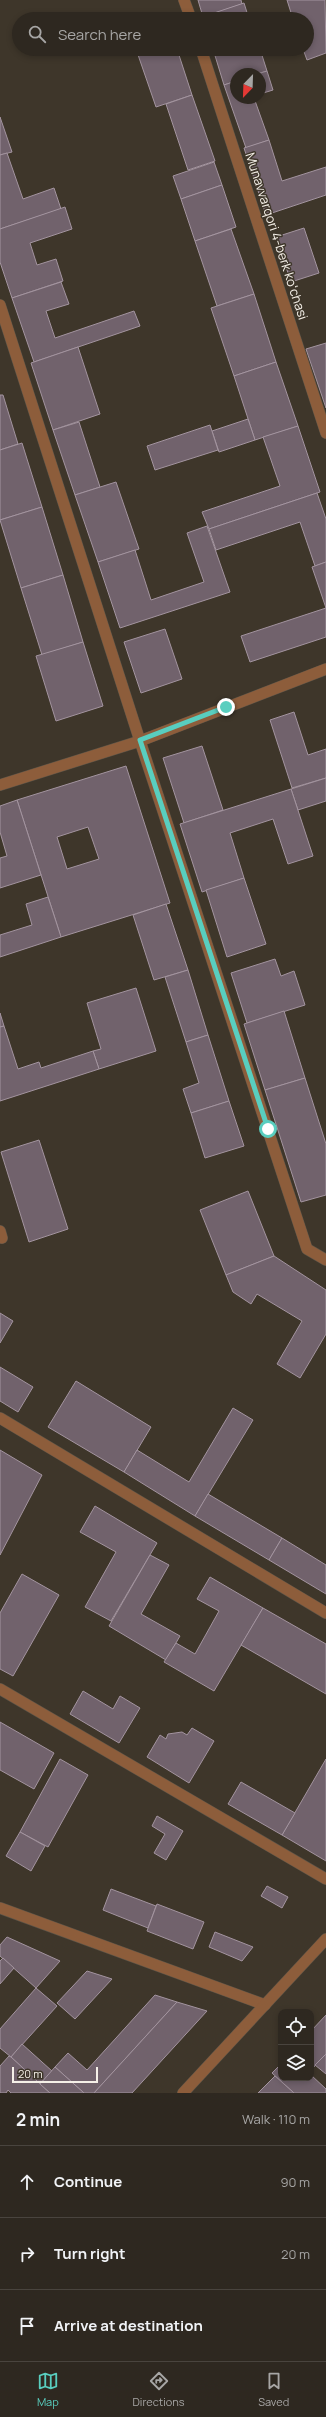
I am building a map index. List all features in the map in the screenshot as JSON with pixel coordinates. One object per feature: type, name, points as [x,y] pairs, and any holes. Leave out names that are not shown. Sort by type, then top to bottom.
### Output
[{"type":"street","points":[[184,0],[188,12]]},
{"type":"street","name":"Munavvarqori 4-berk koʻchasi","points":[[202,56],[326,433]]},
{"type":"street","points":[[0,305],[140,740],[307,1249],[326,1260]]},
{"type":"street","points":[[0,785],[140,740],[326,669]]},
{"type":"street","points":[[0,1418],[326,1613]]},
{"type":"street","points":[[0,1689],[326,1879]]},
{"type":"street","points":[[0,1908],[265,2005]]},
{"type":"street","points":[[183,2093],[326,1939]]},
{"type":"building","points":[[198,0],[241,0],[242,4],[218,12],[202,12]]},
{"type":"building","points":[[287,0],[325,0],[326,53],[307,60],[306,56],[314,56],[314,12],[291,12]]},
{"type":"building","points":[[244,3],[247,12],[217,12]]},
{"type":"building","points":[[138,56],[179,56],[192,95],[156,107]]},
{"type":"building","points":[[215,56],[262,56],[267,71],[266,68],[230,68],[230,83],[224,85]]},
{"type":"building","points":[[266,71],[273,90],[266,92]]},
{"type":"building","points":[[230,83],[230,102],[224,85]]},
{"type":"building","points":[[192,95],[215,161],[188,170],[166,104]]},
{"type":"building","points":[[231,104],[256,104],[269,140],[246,148]]},
{"type":"building","points":[[0,117],[12,152],[0,155]]},
{"type":"building","points":[[269,140],[282,181],[326,167],[326,195],[266,215],[244,148]]},
{"type":"building","points":[[7,153],[23,199],[54,188],[61,209],[0,229],[0,155]]},
{"type":"building","points":[[214,162],[222,185],[181,199],[173,176]]},
{"type":"building","points":[[222,185],[236,227],[195,241],[181,199]]},
{"type":"building","points":[[65,207],[72,229],[30,243],[37,265],[56,259],[63,281],[12,298],[0,262],[0,229]]},
{"type":"building","points":[[304,228],[319,273],[291,282],[276,237]]},
{"type":"building","points":[[231,229],[254,294],[217,306],[195,241]]},
{"type":"building","points":[[61,282],[69,304],[46,311],[55,338],[134,311],[140,326],[34,362],[12,298]]},
{"type":"building","points":[[254,294],[276,362],[234,376],[211,308]]},
{"type":"building","points":[[326,343],[326,408],[306,349]]},
{"type":"building","points":[[78,347],[100,414],[53,430],[31,363]]},
{"type":"building","points":[[276,362],[298,426],[255,440],[234,376]]},
{"type":"building","points":[[0,395],[3,395],[18,444],[0,450]]},
{"type":"building","points":[[248,419],[255,440],[219,452],[212,431]]},
{"type":"building","points":[[79,422],[100,487],[75,495],[53,430]]},
{"type":"building","points":[[210,425],[218,450],[155,470],[147,446]]},
{"type":"building","points":[[298,426],[320,492],[209,529],[202,512],[280,486],[263,437]]},
{"type":"building","points":[[22,443],[42,507],[0,520],[0,450]]},
{"type":"building","points":[[116,482],[139,549],[98,562],[75,495]]},
{"type":"building","points":[[317,493],[326,519],[326,562],[315,566],[300,522],[216,550],[209,529]]},
{"type":"building","points":[[42,507],[63,575],[21,588],[0,520]]},
{"type":"building","points":[[207,526],[230,592],[120,628],[98,562],[135,550],[151,600],[204,582],[187,533]]},
{"type":"building","points":[[326,562],[326,608],[312,567]]},
{"type":"building","points":[[63,575],[83,642],[42,655],[21,588]]},
{"type":"building","points":[[326,608],[326,637],[250,662],[241,636]]},
{"type":"building","points":[[165,629],[182,679],[141,693],[124,642]]},
{"type":"building","points":[[83,642],[103,706],[56,721],[36,656]]},
{"type":"building","points":[[294,712],[308,755],[326,749],[326,778],[292,788],[270,720]]},
{"type":"building","points":[[202,746],[223,810],[184,823],[163,758]]},
{"type":"building","points":[[126,766],[170,903],[61,937],[17,800]],"holes":[[[88,827],[99,859],[67,869],[57,837]]]},
{"type":"building","points":[[326,778],[326,801],[298,810],[291,789]]},
{"type":"building","points":[[291,789],[313,856],[288,864],[273,819],[230,833],[244,878],[202,892],[180,824]]},
{"type":"building","points":[[17,800],[41,875],[0,888],[0,858],[7,856],[0,832],[0,806]]},
{"type":"building","points":[[244,878],[266,944],[227,957],[206,890]]},
{"type":"building","points":[[48,897],[61,937],[0,957],[0,935],[32,925],[26,904]]},
{"type":"building","points":[[166,904],[188,970],[154,980],[133,915]]},
{"type":"building","points":[[275,959],[281,976],[294,971],[305,1005],[247,1023],[231,973]]},
{"type":"building","points":[[188,970],[208,1035],[186,1042],[165,977]]},
{"type":"building","points":[[136,988],[156,1051],[99,1069],[93,1051],[101,1049],[87,1003]]},
{"type":"building","points":[[284,1011],[305,1078],[265,1090],[244,1024]]},
{"type":"building","points":[[0,1013],[4,1026],[0,1027]]},
{"type":"building","points":[[4,1026],[18,1069],[39,1062],[41,1068],[93,1051],[99,1069],[0,1101],[0,1027]]},
{"type":"building","points":[[208,1035],[229,1101],[191,1113],[183,1089],[199,1083],[186,1042]]},
{"type":"building","points":[[305,1078],[326,1144],[326,1195],[301,1202],[265,1090]]},
{"type":"building","points":[[229,1101],[244,1146],[205,1158],[191,1113]]},
{"type":"building","points":[[39,1140],[68,1229],[29,1242],[1,1152]]},
{"type":"building","points":[[248,1191],[274,1256],[226,1275],[200,1210]]},
{"type":"building","points":[[274,1256],[326,1290],[326,1334],[300,1378],[277,1364],[302,1321],[257,1294],[251,1304],[233,1292],[226,1275]]},
{"type":"building","points":[[0,1313],[13,1321],[0,1343]]},
{"type":"building","points":[[0,1367],[33,1387],[18,1412],[0,1401]]},
{"type":"building","points":[[76,1381],[151,1427],[124,1472],[48,1427]]},
{"type":"building","points":[[233,1408],[253,1420],[195,1516],[124,1472],[137,1450],[189,1482]]},
{"type":"building","points":[[0,1450],[42,1475],[0,1555]]},
{"type":"building","points":[[208,1494],[282,1538],[269,1560],[195,1516]]},
{"type":"building","points":[[95,1506],[157,1543],[111,1621],[85,1607],[116,1552],[80,1532]]},
{"type":"building","points":[[282,1538],[326,1565],[326,1594],[269,1560]]},
{"type":"building","points":[[150,1555],[169,1565],[141,1614],[180,1636],[166,1660],[109,1626]]},
{"type":"building","points":[[22,1574],[59,1595],[13,1676],[0,1669],[0,1613]]},
{"type":"building","points":[[210,1577],[263,1608],[214,1691],[164,1662],[176,1643],[195,1654],[219,1611],[197,1599]]},
{"type":"building","points":[[263,1608],[326,1644],[326,1694],[241,1645]]},
{"type":"building","points":[[83,1691],[113,1709],[120,1696],[140,1708],[119,1743],[70,1714]]},
{"type":"building","points":[[0,1722],[54,1753],[34,1789],[0,1770]]},
{"type":"building","points":[[192,1728],[214,1741],[189,1783],[147,1757],[160,1735],[166,1739],[168,1734],[182,1732],[187,1735]]},
{"type":"building","points":[[60,1759],[88,1775],[48,1847],[20,1832]]},
{"type":"building","points":[[326,1759],[326,1861],[282,1835]]},
{"type":"building","points":[[241,1782],[295,1813],[282,1835],[228,1804]]},
{"type":"building","points":[[157,1816],[183,1831],[166,1860],[154,1853],[165,1834],[152,1826]]},
{"type":"building","points":[[20,1832],[45,1846],[31,1871],[6,1856]]},
{"type":"building","points":[[267,1886],[288,1897],[282,1908],[261,1896]]},
{"type":"building","points":[[111,1889],[156,1906],[148,1928],[103,1910]]},
{"type":"building","points":[[157,1904],[204,1922],[193,1949],[147,1931]]},
{"type":"building","points":[[215,1932],[253,1947],[242,1961],[209,1947]]},
{"type":"building","points":[[7,1937],[60,1961],[36,1988],[0,1956],[0,1945]]},
{"type":"building","points":[[3,1958],[14,1968],[0,1984],[0,1961]]},
{"type":"building","points":[[87,1971],[112,1979],[75,2019],[57,2003]]},
{"type":"building","points":[[36,1988],[57,2006],[11,2057],[0,2048],[0,2029]]},
{"type":"building","points":[[155,1995],[177,2002],[94,2093],[84,2093],[55,2067],[68,2053],[87,2070]]},
{"type":"building","points":[[177,2002],[207,2011],[132,2093],[94,2093]]},
{"type":"building","points":[[326,2015],[326,2054],[314,2067],[314,2045],[314,2028]]},
{"type":"building","points":[[22,2044],[52,2071],[40,2084],[11,2057]]},
{"type":"building","points":[[326,2054],[326,2074],[315,2065]]},
{"type":"building","points":[[9,2056],[50,2093],[11,2093],[8,2090],[6,2093],[0,2093],[0,2066]]},
{"type":"building","points":[[55,2067],[84,2093],[50,2093],[40,2084]]},
{"type":"building","points":[[278,2067],[278,2078],[272,2073]]},
{"type":"building","points":[[275,2076],[278,2081],[281,2081],[294,2093],[258,2093]]},
{"type":"building","points":[[314,2078],[326,2089],[326,2093],[294,2093],[281,2081],[314,2081]]},
{"type":"route","points":[[226,707],[140,740],[268,1129]]}]
